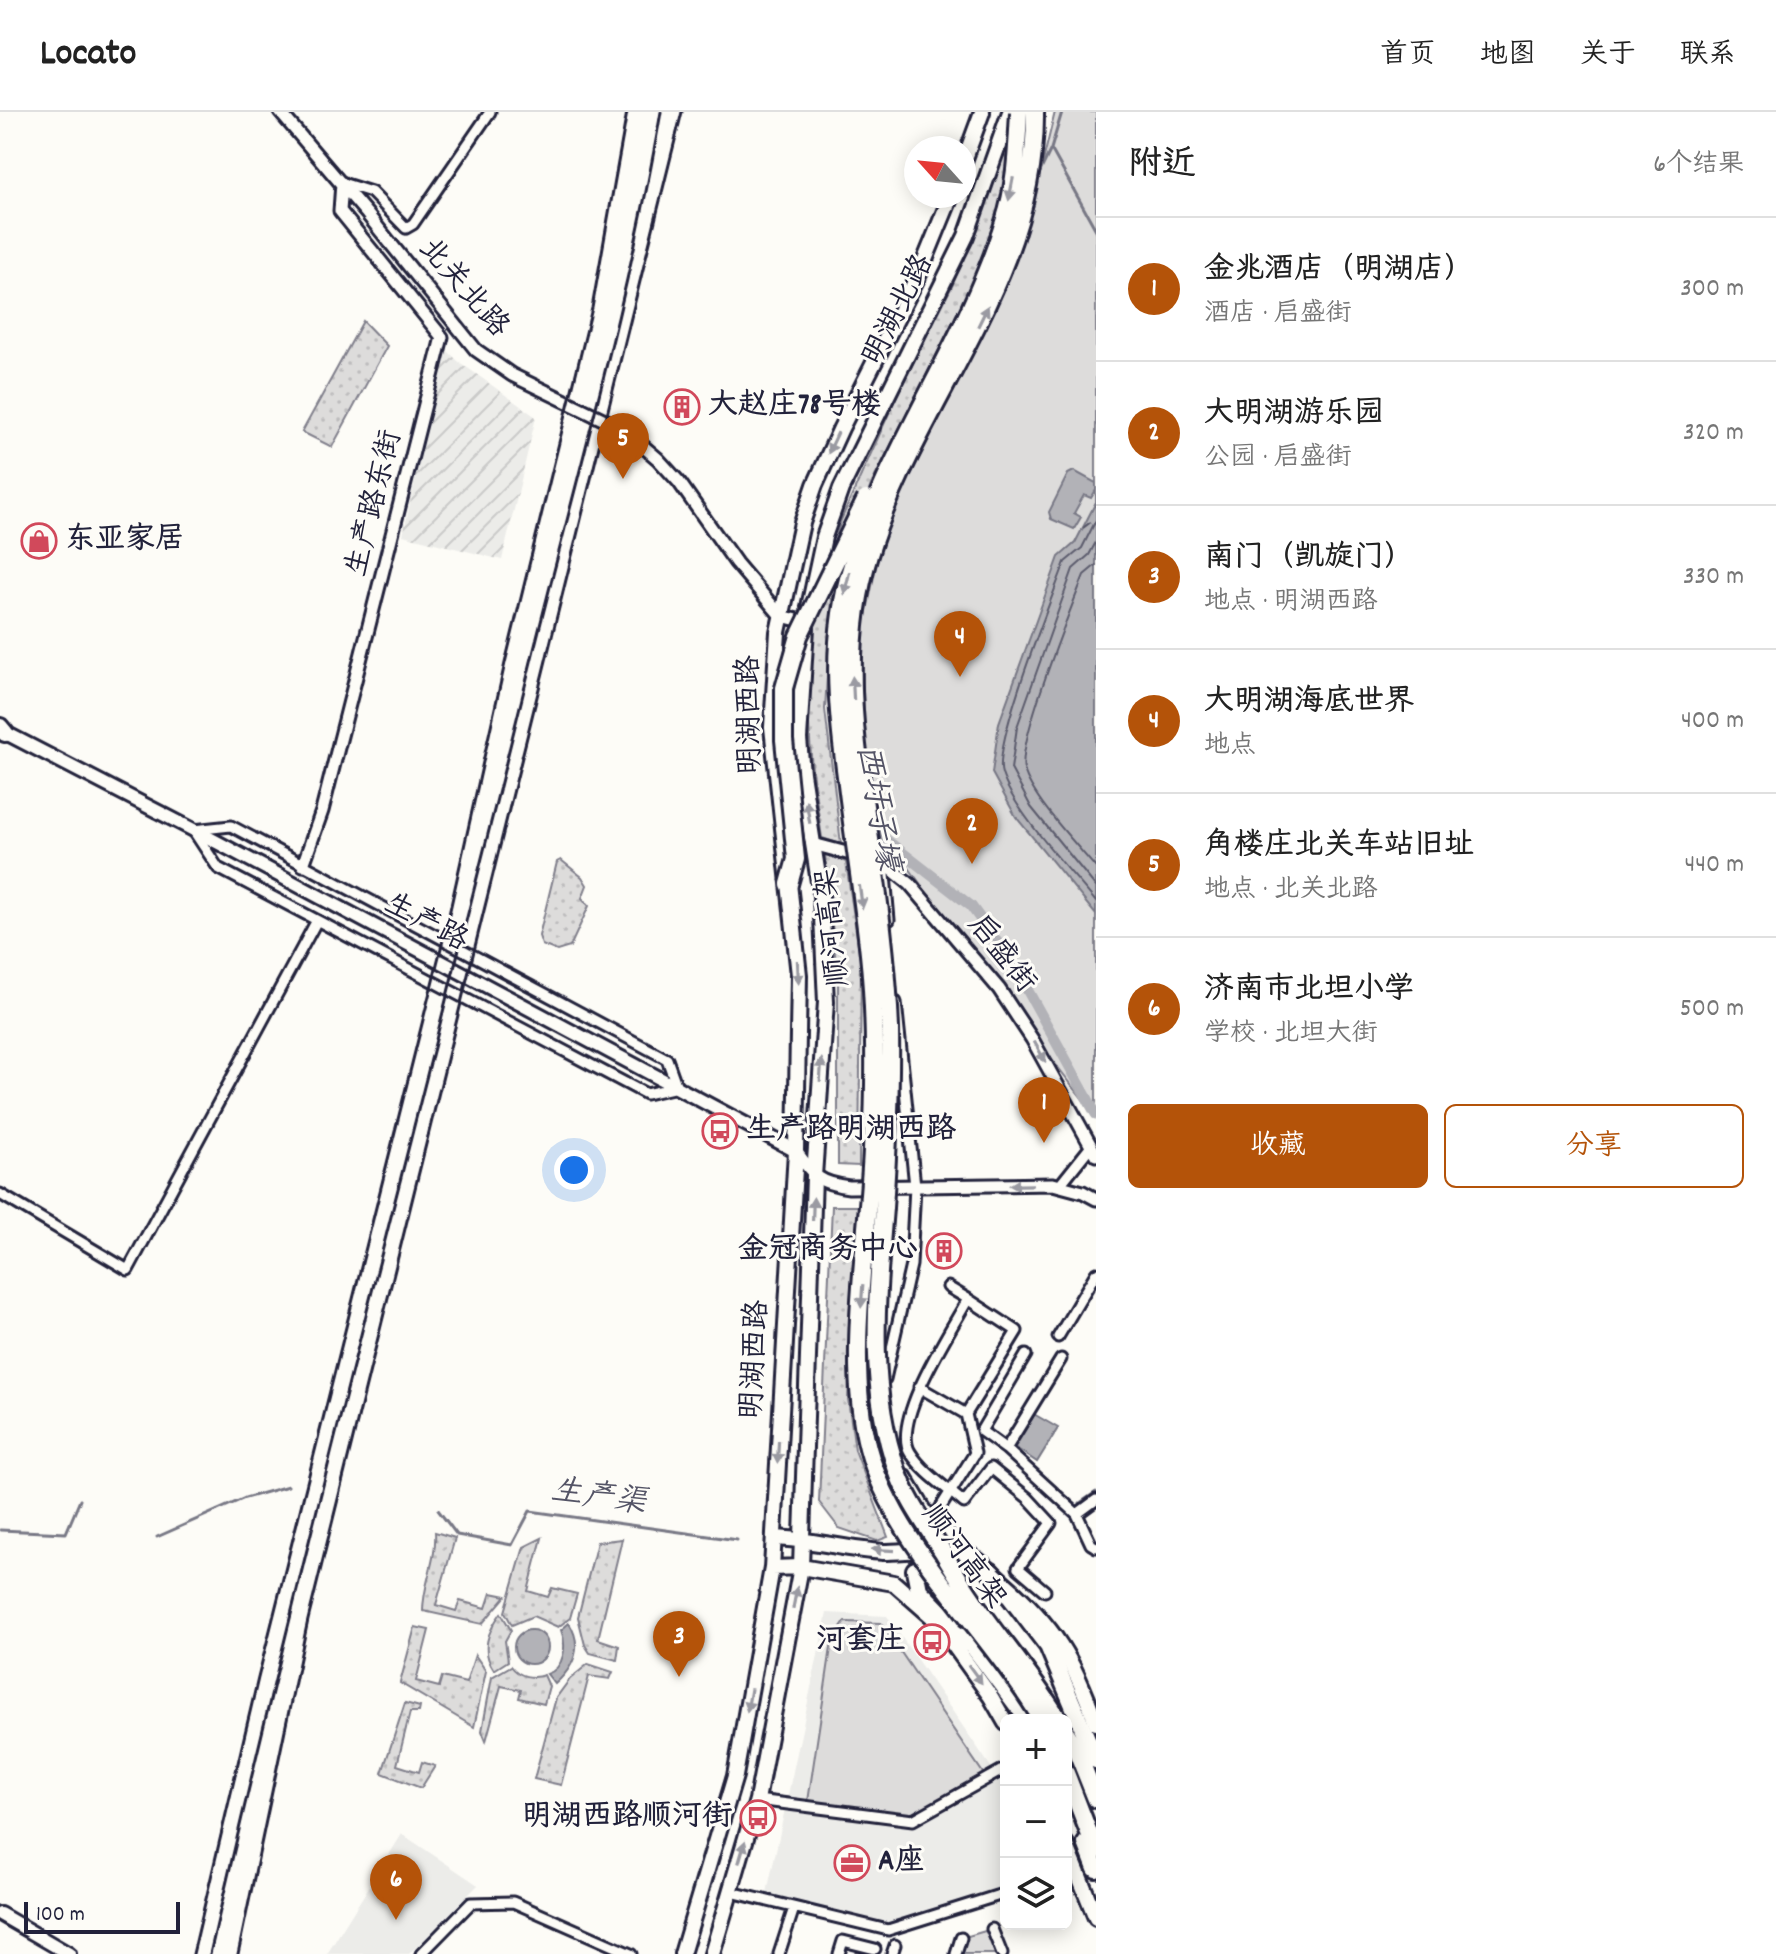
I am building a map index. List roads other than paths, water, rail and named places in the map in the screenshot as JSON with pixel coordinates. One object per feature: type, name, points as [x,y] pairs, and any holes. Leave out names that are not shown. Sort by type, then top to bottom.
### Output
[{"type":"highway","name":"顺河高架","points":[[1019,112],[1016,164],[1005,220],[973,304],[871,513],[851,567],[838,626],[835,671],[838,722],[870,958],[874,1068],[872,1152],[860,1332],[860,1392],[868,1448],[892,1508],[1020,1683],[1038,1714]]},
{"type":"highway","name":"顺河高架","points":[[1036,117],[1031,175],[1020,223],[1004,271],[899,478],[876,534],[861,585],[852,662],[855,723],[884,948],[890,1029],[889,1131],[876,1342],[884,1425],[898,1474],[918,1514],[966,1590],[1055,1714]]},
{"type":"highway","points":[[789,884],[796,859],[783,718],[784,688],[790,659],[964,303],[987,267]]},
{"type":"highway","points":[[915,1570],[919,1590],[972,1645],[1024,1714]]},
{"type":"highway","points":[[991,1572],[1048,1646],[1096,1760]]},
{"type":"highway","points":[[935,1619],[972,1645]]},
{"type":"highway","points":[[1072,1742],[1096,1799]]},
{"type":"highway","points":[[1071,1786],[1096,1851]]},
{"type":"highway","points":[[1072,1809],[1096,1869]]},
{"type":"main road","points":[[973,136],[982,112]]},
{"type":"main road","name":"明湖北路","points":[[806,622],[824,537],[841,489],[966,236],[1010,112]]},
{"type":"main road","name":"明湖北路","points":[[781,616],[802,523],[815,485],[835,439],[920,272],[946,208]]},
{"type":"main road","name":"明湖西路","points":[[682,1954],[735,1776],[772,1568],[796,1151],[799,975],[772,727],[781,616]]},
{"type":"main road","name":"明湖西路","points":[[712,1954],[757,1800],[801,1567],[814,1176],[826,1002],[821,895],[799,739],[806,622]]},
{"type":"main road","name":"生产路","points":[[2,730],[796,1151]]},
{"type":"main road","points":[[774,1538],[801,1539],[882,1552],[950,1551],[968,1554],[1048,1626],[1091,1693],[1096,1723]]},
{"type":"main road","points":[[915,1602],[915,1570],[924,1558],[950,1551]]},
{"type":"main road","points":[[772,1568],[801,1567],[894,1583],[935,1619],[1001,1714]]},
{"type":"main road","points":[[1072,1871],[1096,1918]]},
{"type":"main road","points":[[0,1914],[69,1954]]},
{"type":"street","name":"北关北路","points":[[280,112],[342,183],[476,350],[512,375],[615,425],[658,459],[700,508],[736,563],[781,616]]},
{"type":"street","points":[[342,183],[371,192],[406,228],[413,224],[490,112]]},
{"type":"street","name":"生产路东街","points":[[303,865],[322,811],[442,337],[340,211],[342,183]]},
{"type":"street","points":[[781,616],[806,622]]},
{"type":"street","points":[[231,826],[303,865],[667,1059],[677,1087],[646,1094],[316,922],[218,868],[193,830],[231,826]]},
{"type":"street","name":"启盛街","points":[[813,844],[884,863],[910,884],[999,989],[1032,1039],[1094,1150]]},
{"type":"street","points":[[884,863],[915,1186],[911,1265],[884,1373],[888,1421],[902,1468],[934,1518],[968,1554]]},
{"type":"street","points":[[0,1194],[128,1270],[316,922]]},
{"type":"street","points":[[1059,1186],[1094,1150]]},
{"type":"street","name":"生产路","points":[[796,1151],[814,1176]]},
{"type":"street","points":[[814,1176],[831,1185],[849,1187],[1059,1186],[1096,1199]]},
{"type":"street","points":[[1058,1337],[1096,1273]]},
{"type":"street","points":[[948,1287],[1017,1331],[966,1414]]},
{"type":"street","points":[[968,1299],[919,1387],[906,1430],[908,1449],[921,1467],[964,1503],[991,1468]]},
{"type":"street","points":[[1026,1355],[981,1431],[1006,1449],[1077,1514],[1091,1544],[1096,1547]]},
{"type":"street","points":[[1006,1449],[1061,1359]]},
{"type":"street","points":[[919,1387],[966,1414],[975,1453],[1028,1498],[1051,1523],[1018,1568],[1045,1591]]},
{"type":"street","points":[[934,1518],[975,1453]]},
{"type":"street","points":[[1077,1514],[1096,1500]]},
{"type":"street","points":[[757,1800],[913,1820],[1000,1771]]},
{"type":"street","points":[[731,1892],[888,1930],[1000,1895]]},
{"type":"street","points":[[421,1954],[471,1903],[513,1902],[631,1954]]},
{"type":"street","points":[[779,1954],[794,1908]]},
{"type":"street","points":[[992,1929],[1002,1954]]},
{"type":"street","points":[[956,1954],[961,1938]]},
{"type":"street","points":[[839,1954],[843,1941],[875,1949]]},
{"type":"water","points":[[1074,471],[1096,483],[1096,490],[1091,498],[1084,495],[1074,513],[1081,517],[1074,529],[1051,519],[1049,512],[1068,474]]},
{"type":"water","points":[[1096,502],[1096,915],[1016,817],[992,773],[999,723],[1059,557],[1075,543]]},
{"type":"water","points":[[1032,1413],[1058,1428],[1037,1462],[1013,1446]]},
{"type":"water","points":[[569,1623],[576,1640],[575,1656],[555,1684],[547,1674],[561,1661],[564,1642],[561,1630]]},
{"type":"water","points":[[531,1630],[543,1635],[548,1647],[543,1659],[531,1664],[519,1659],[514,1647],[519,1635]]},
{"type":"waterway","name":"西圩子壕","points":[[1036,180],[1051,149],[1062,112]]},
{"type":"waterway","points":[[1051,149],[1096,230]]},
{"type":"waterway","points":[[867,825],[971,906],[1013,964],[1096,1114]]},
{"type":"waterway","name":"西圩子壕","points":[[870,1297],[868,1385],[875,1429],[889,1470]]},
{"type":"waterway","name":"生产渠","points":[[157,1537],[245,1498],[288,1486]]},
{"type":"waterway","name":"生产渠","points":[[1080,1503],[1096,1492]]},
{"type":"waterway","points":[[0,1530],[66,1533],[80,1500]]},
{"type":"waterway","name":"生产渠","points":[[438,1510],[457,1535],[512,1545],[530,1511],[737,1540]]},
{"type":"waterway","name":"西圩子壕","points":[[912,1517],[928,1545]]},
{"type":"waterway","name":"西圩子壕","points":[[1072,1764],[1096,1827]]},
{"type":"railway","points":[[193,1954],[258,1678],[446,928],[505,663],[592,308],[627,112]]},
{"type":"railway","points":[[210,1954],[326,1475],[616,325],[661,112]]},
{"type":"railway","points":[[238,1954],[308,1620],[682,112]]},
{"type":"place","name":"大赵庄78号楼","points":[[682,407]]},
{"type":"place","name":"角楼庄北关车站旧址","points":[[623,479]]},
{"type":"place","name":"东亚家居","points":[[39,541]]},
{"type":"place","name":"大明湖海底世界","points":[[960,677]]},
{"type":"place","name":"大明湖游乐园","points":[[972,864]]},
{"type":"place","name":"生产路明湖西路","points":[[720,1131]]},
{"type":"place","name":"金兆酒店（明湖店）","points":[[1044,1143]]},
{"type":"place","name":"金冠商务中心","points":[[944,1251]]},
{"type":"place","name":"河套庄","points":[[932,1642]]},
{"type":"place","name":"南门（凯旋门）","points":[[679,1677]]},
{"type":"place","name":"明湖西路顺河街","points":[[758,1818]]},
{"type":"place","name":"A座","points":[[852,1863]]},
{"type":"place","name":"济南市北坦小学","points":[[396,1920]]}]
